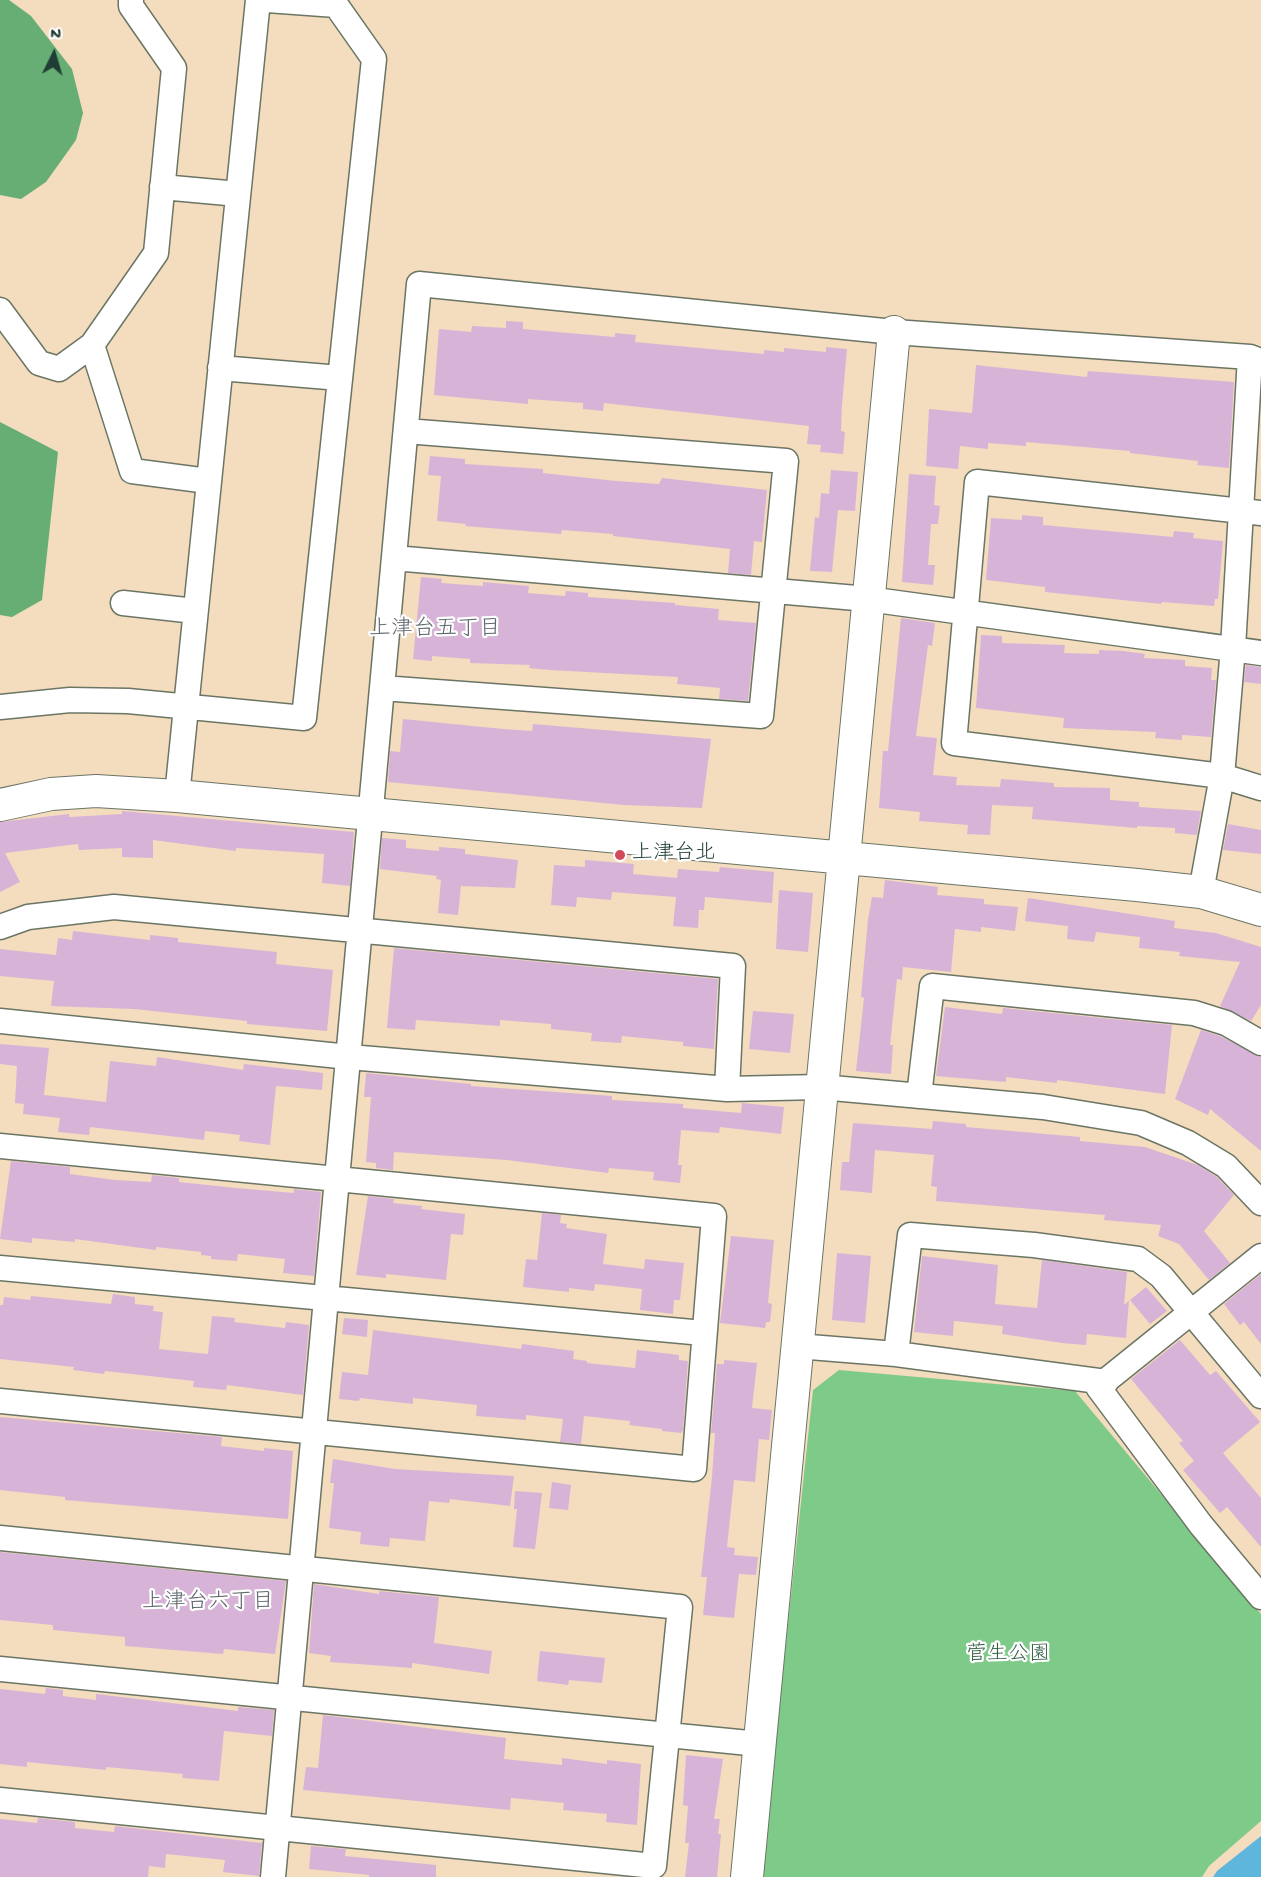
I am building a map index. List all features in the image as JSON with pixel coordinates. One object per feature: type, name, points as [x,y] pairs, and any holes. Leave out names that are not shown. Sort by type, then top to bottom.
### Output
[{"type":"street","points":[[0,310],[39,363],[59,369],[92,345],[156,253],[174,68],[131,6],[131,0]]},
{"type":"street","points":[[177,796],[258,0]]},
{"type":"street","points":[[0,707],[70,700],[128,700],[304,718],[374,59],[336,5],[267,0]]},
{"type":"street","points":[[162,187],[238,194]]},
{"type":"street","points":[[273,1877],[419,284],[894,332],[1255,359],[1251,512],[1233,648],[1222,776],[1201,892]]},
{"type":"street","points":[[747,1877],[894,332]]},
{"type":"street","points":[[92,345],[132,471],[208,482]]},
{"type":"street","points":[[220,368],[340,378]]},
{"type":"street","points":[[382,688],[761,716],[786,460],[406,431]]},
{"type":"street","points":[[1251,512],[977,482],[954,743],[1222,776],[1261,788]]},
{"type":"street","points":[[394,558],[868,599],[1261,653]]},
{"type":"street","points":[[123,603],[195,611]]},
{"type":"street","points":[[0,805],[51,794],[96,791],[177,796],[1201,892],[1261,910]]},
{"type":"street","points":[[0,927],[27,917],[114,907],[733,966],[728,1089]]},
{"type":"street","points":[[919,1096],[932,986],[1194,1013],[1226,1023],[1261,1043]]},
{"type":"street","points":[[0,1022],[349,1057],[728,1089],[821,1087],[1043,1107],[1141,1123],[1188,1143],[1226,1166],[1261,1203]]},
{"type":"street","points":[[0,1146],[714,1216],[694,1469],[0,1401]]},
{"type":"street","points":[[896,1354],[910,1235],[1034,1245],[1138,1259],[1161,1276],[1261,1396]]},
{"type":"street","points":[[1261,1256],[1098,1387],[1201,1525],[1261,1597]]},
{"type":"street","points":[[0,1268],[703,1333]]},
{"type":"street","points":[[797,1346],[896,1354],[1106,1382]]},
{"type":"street","points":[[0,1538],[680,1607],[654,1866],[0,1800]]},
{"type":"street","points":[[0,1669],[759,1744]]},
{"type":"green space","points":[[0,0],[9,0],[31,16],[72,69],[83,113],[76,140],[46,182],[21,199],[0,195]]},
{"type":"green space","points":[[0,422],[58,452],[42,600],[12,617],[0,615]]},
{"type":"green space","name":"菅生公園","points":[[839,1370],[1075,1391],[1261,1614],[1261,1821],[1209,1866],[1202,1877],[761,1877],[813,1390]]},
{"type":"water","points":[[1261,1836],[1261,1877],[1213,1877],[1217,1871]]},
{"type":"building","points":[[506,321],[523,322],[523,329],[615,337],[615,333],[636,335],[635,342],[764,354],[764,350],[784,352],[784,348],[826,352],[826,347],[847,349],[841,431],[845,432],[843,454],[820,452],[821,445],[807,444],[809,426],[604,403],[603,411],[583,409],[583,403],[528,399],[528,404],[434,395],[439,329],[471,332],[472,326],[506,328]]},
{"type":"building","points":[[976,365],[1087,377],[1088,371],[1234,382],[1229,468],[1197,465],[1198,461],[1130,453],[1130,451],[1026,442],[1026,446],[988,443],[988,449],[960,446],[958,469],[926,466],[929,409],[972,413]]},
{"type":"building","points":[[430,456],[465,459],[465,464],[543,469],[543,473],[616,481],[659,484],[662,478],[767,490],[762,542],[754,541],[751,575],[728,573],[730,549],[613,536],[613,534],[562,530],[561,534],[465,526],[466,524],[437,521],[441,476],[428,475]]},
{"type":"building","points":[[831,470],[858,472],[855,511],[838,510],[832,572],[810,571],[815,517],[819,518],[821,493],[829,494]]},
{"type":"building","points":[[909,474],[936,476],[934,505],[940,506],[938,524],[931,524],[928,565],[935,565],[933,585],[902,582]]},
{"type":"building","points":[[1022,515],[1043,517],[1043,525],[1173,537],[1174,531],[1194,533],[1193,538],[1223,541],[1218,599],[1215,599],[1214,606],[1162,602],[1161,604],[1045,592],[1045,587],[986,580],[991,518],[1022,520]]},
{"type":"building","points":[[421,577],[442,579],[441,583],[483,586],[483,582],[529,586],[528,593],[565,596],[566,591],[588,593],[588,597],[675,603],[675,605],[719,609],[718,620],[756,623],[748,701],[719,699],[720,688],[677,684],[678,677],[550,670],[529,668],[530,665],[470,663],[470,659],[432,656],[432,661],[413,659]]},
{"type":"building","points":[[901,618],[935,623],[932,646],[928,645],[916,736],[937,738],[933,775],[957,777],[956,785],[1000,787],[1001,779],[1054,783],[1054,787],[1110,788],[1110,800],[1139,802],[1139,807],[1201,811],[1197,835],[1175,833],[1175,828],[1137,826],[1137,828],[1032,819],[1033,807],[992,805],[990,835],[967,834],[968,825],[919,821],[920,812],[879,808],[883,751],[888,751]]},
{"type":"building","points":[[981,635],[1002,636],[1002,643],[1065,645],[1064,653],[1099,654],[1099,650],[1123,651],[1145,654],[1144,658],[1185,660],[1185,666],[1212,668],[1211,680],[1216,680],[1211,737],[1182,735],[1182,740],[1155,738],[1156,732],[1063,728],[1064,718],[976,708]]},
{"type":"building","points":[[1246,665],[1261,667],[1261,684],[1244,682]]},
{"type":"building","points":[[403,719],[532,731],[533,724],[711,739],[702,808],[624,805],[388,782],[390,751],[400,752]]},
{"type":"building","points":[[122,811],[354,832],[350,886],[322,883],[324,854],[236,848],[236,851],[153,840],[153,858],[122,857],[122,848],[79,850],[78,844],[5,853],[20,882],[0,892],[0,822],[69,814],[69,817],[122,814]]},
{"type":"building","points":[[1228,824],[1261,830],[1261,854],[1223,850]]},
{"type":"building","points":[[382,838],[406,840],[406,848],[439,851],[439,847],[465,849],[465,854],[518,860],[515,888],[461,886],[458,915],[438,913],[441,880],[436,879],[437,876],[380,869]]},
{"type":"building","points":[[585,860],[634,864],[633,874],[677,878],[678,869],[719,872],[720,867],[774,872],[772,903],[705,897],[704,910],[699,910],[698,928],[673,926],[676,897],[612,892],[611,900],[577,897],[576,907],[551,905],[554,865],[585,867]]},
{"type":"building","points":[[885,880],[938,887],[937,895],[984,899],[984,904],[1018,907],[1015,931],[981,927],[981,932],[955,929],[951,972],[903,967],[902,980],[897,979],[890,1045],[893,1045],[891,1074],[856,1071],[864,998],[861,997],[868,919],[872,897],[883,898]]},
{"type":"building","points":[[779,890],[813,893],[808,952],[776,949]]},
{"type":"building","points":[[1028,898],[1175,921],[1174,928],[1216,933],[1261,947],[1261,1005],[1251,1021],[1220,1006],[1240,962],[1179,956],[1180,952],[1139,948],[1140,937],[1096,932],[1094,942],[1067,939],[1068,926],[1025,921]]},
{"type":"building","points":[[73,931],[150,940],[150,935],[178,938],[178,942],[277,952],[276,964],[333,970],[327,1031],[247,1024],[247,1021],[134,1009],[51,1006],[54,981],[0,976],[0,949],[56,955],[58,938],[72,940]]},
{"type":"building","points":[[394,948],[718,979],[714,1049],[683,1046],[683,1042],[622,1036],[621,1043],[591,1041],[592,1033],[551,1029],[551,1024],[500,1020],[500,1026],[416,1020],[415,1030],[387,1028]]},
{"type":"building","points":[[945,1007],[1002,1014],[1003,1008],[1172,1025],[1165,1094],[1057,1080],[1057,1083],[1006,1077],[1006,1082],[936,1076]]},
{"type":"building","points":[[753,1011],[794,1014],[790,1053],[749,1049]]},
{"type":"building","points":[[1201,1030],[1220,1036],[1261,1057],[1261,1151],[1210,1109],[1208,1115],[1175,1099]]},
{"type":"building","points":[[0,1044],[49,1048],[44,1095],[106,1102],[110,1061],[156,1066],[157,1057],[243,1070],[244,1064],[323,1073],[322,1090],[276,1086],[270,1145],[239,1141],[240,1135],[205,1131],[204,1140],[90,1127],[89,1135],[58,1132],[60,1118],[23,1114],[24,1104],[15,1103],[17,1066],[0,1064]]},
{"type":"building","points":[[366,1073],[471,1084],[471,1086],[612,1096],[612,1100],[683,1104],[683,1108],[741,1113],[742,1103],[784,1107],[781,1134],[720,1127],[719,1133],[681,1130],[678,1165],[682,1165],[680,1183],[653,1180],[654,1172],[609,1168],[608,1173],[507,1160],[394,1152],[393,1170],[376,1168],[376,1163],[366,1162],[371,1097],[364,1097]]},
{"type":"building","points":[[933,1121],[966,1124],[966,1127],[1080,1137],[1080,1141],[1145,1147],[1198,1165],[1217,1177],[1234,1195],[1204,1231],[1230,1263],[1209,1280],[1179,1244],[1158,1236],[1161,1225],[1104,1220],[1105,1215],[936,1201],[937,1187],[931,1186],[934,1155],[875,1150],[872,1193],[840,1190],[842,1162],[849,1162],[853,1123],[932,1129]]},
{"type":"building","points":[[11,1161],[70,1167],[70,1174],[115,1180],[151,1182],[152,1175],[179,1178],[179,1182],[236,1188],[294,1193],[294,1189],[321,1192],[314,1276],[283,1273],[285,1259],[238,1254],[237,1261],[211,1259],[211,1256],[201,1255],[201,1252],[156,1247],[156,1250],[75,1239],[75,1242],[32,1238],[32,1243],[0,1239]]},
{"type":"building","points":[[368,1196],[394,1199],[393,1203],[422,1206],[421,1209],[465,1214],[463,1235],[451,1234],[446,1280],[386,1274],[386,1278],[356,1275]]},
{"type":"building","points":[[542,1213],[561,1215],[560,1223],[567,1224],[566,1228],[607,1234],[603,1264],[644,1269],[645,1259],[684,1263],[680,1300],[674,1300],[673,1314],[640,1310],[642,1289],[595,1284],[594,1291],[569,1288],[569,1292],[523,1287],[526,1259],[537,1260]]},
{"type":"building","points":[[731,1236],[774,1240],[768,1303],[772,1304],[770,1322],[766,1322],[765,1328],[720,1323]]},
{"type":"building","points":[[837,1253],[871,1256],[865,1323],[832,1320]]},
{"type":"building","points":[[922,1256],[998,1265],[995,1304],[1037,1308],[1042,1260],[1127,1272],[1124,1305],[1129,1301],[1126,1338],[1087,1334],[1086,1345],[1062,1343],[1002,1334],[1003,1326],[954,1321],[953,1336],[914,1332]]},
{"type":"building","points":[[1261,1274],[1261,1344],[1244,1322],[1240,1325],[1224,1304]]},
{"type":"building","points":[[1146,1287],[1167,1311],[1150,1324],[1130,1300]]},
{"type":"building","points":[[113,1294],[135,1297],[135,1304],[154,1306],[153,1311],[163,1312],[159,1349],[208,1354],[212,1316],[235,1318],[234,1322],[285,1328],[286,1322],[309,1325],[303,1395],[227,1385],[226,1390],[193,1387],[194,1381],[105,1371],[104,1374],[73,1370],[74,1367],[0,1359],[0,1305],[3,1305],[4,1297],[30,1300],[31,1296],[111,1304]]},
{"type":"building","points":[[344,1318],[368,1320],[367,1337],[342,1334]]},
{"type":"building","points":[[373,1330],[521,1349],[522,1344],[574,1351],[573,1359],[587,1361],[587,1363],[635,1368],[637,1350],[679,1355],[679,1360],[688,1361],[683,1430],[681,1433],[662,1431],[662,1429],[629,1425],[630,1421],[584,1416],[581,1444],[560,1442],[563,1419],[526,1415],[526,1420],[476,1416],[477,1405],[413,1398],[413,1404],[360,1398],[359,1401],[339,1399],[342,1372],[368,1375]]},
{"type":"building","points":[[1180,1340],[1210,1375],[1216,1371],[1260,1422],[1223,1453],[1261,1498],[1261,1547],[1227,1507],[1220,1513],[1183,1470],[1194,1461],[1179,1443],[1183,1441],[1131,1379]]},
{"type":"building","points":[[724,1360],[757,1363],[752,1408],[772,1410],[769,1440],[759,1439],[755,1482],[734,1480],[727,1547],[735,1548],[734,1555],[758,1557],[756,1575],[739,1574],[734,1618],[703,1615],[707,1577],[701,1577],[712,1477],[715,1433],[711,1433],[717,1364],[724,1364]]},
{"type":"building","points":[[0,1417],[222,1437],[221,1446],[264,1451],[264,1448],[293,1451],[288,1519],[65,1500],[65,1497],[0,1490]]},
{"type":"building","points":[[333,1459],[395,1469],[514,1476],[510,1506],[450,1499],[449,1503],[429,1501],[425,1541],[390,1538],[389,1547],[360,1544],[361,1532],[329,1528],[334,1483],[330,1483]]},
{"type":"building","points":[[552,1482],[571,1485],[568,1510],[549,1508]]},
{"type":"building","points":[[515,1491],[542,1493],[535,1549],[513,1547],[517,1509],[514,1509]]},
{"type":"building","points":[[0,1552],[286,1581],[275,1654],[224,1649],[223,1654],[125,1646],[125,1637],[53,1630],[53,1625],[0,1620]]},
{"type":"building","points":[[314,1584],[379,1594],[379,1591],[439,1597],[434,1643],[492,1651],[489,1674],[412,1663],[412,1668],[330,1662],[331,1656],[309,1653]]},
{"type":"building","points":[[540,1651],[605,1658],[602,1683],[569,1680],[568,1685],[537,1681]]},
{"type":"building","points":[[46,1688],[63,1690],[63,1696],[96,1700],[96,1694],[238,1711],[238,1707],[274,1710],[272,1736],[224,1731],[219,1781],[182,1778],[183,1774],[106,1767],[106,1770],[27,1762],[27,1767],[0,1764],[0,1689],[45,1694]]},
{"type":"building","points":[[323,1715],[506,1738],[504,1759],[562,1765],[562,1758],[607,1764],[607,1760],[641,1764],[637,1825],[606,1822],[607,1814],[563,1810],[564,1803],[511,1798],[510,1810],[303,1790],[306,1767],[318,1768]]},
{"type":"building","points":[[686,1755],[723,1759],[714,1819],[720,1819],[718,1834],[721,1834],[717,1877],[685,1877],[689,1843],[685,1843],[688,1806],[683,1805]]},
{"type":"building","points":[[38,1818],[75,1822],[75,1828],[114,1832],[115,1826],[262,1843],[259,1876],[223,1872],[225,1860],[166,1854],[165,1868],[149,1866],[148,1877],[0,1877],[0,1819],[37,1823]]},
{"type":"building","points":[[311,1846],[346,1849],[345,1856],[436,1865],[436,1877],[369,1877],[369,1875],[309,1869]]},
{"type":"place","name":"上津台北","points":[[620,855]]},
{"type":"district","name":"上津台五丁目","points":[[435,631]]},
{"type":"district","name":"上津台六丁目","points":[[208,1604]]}]
